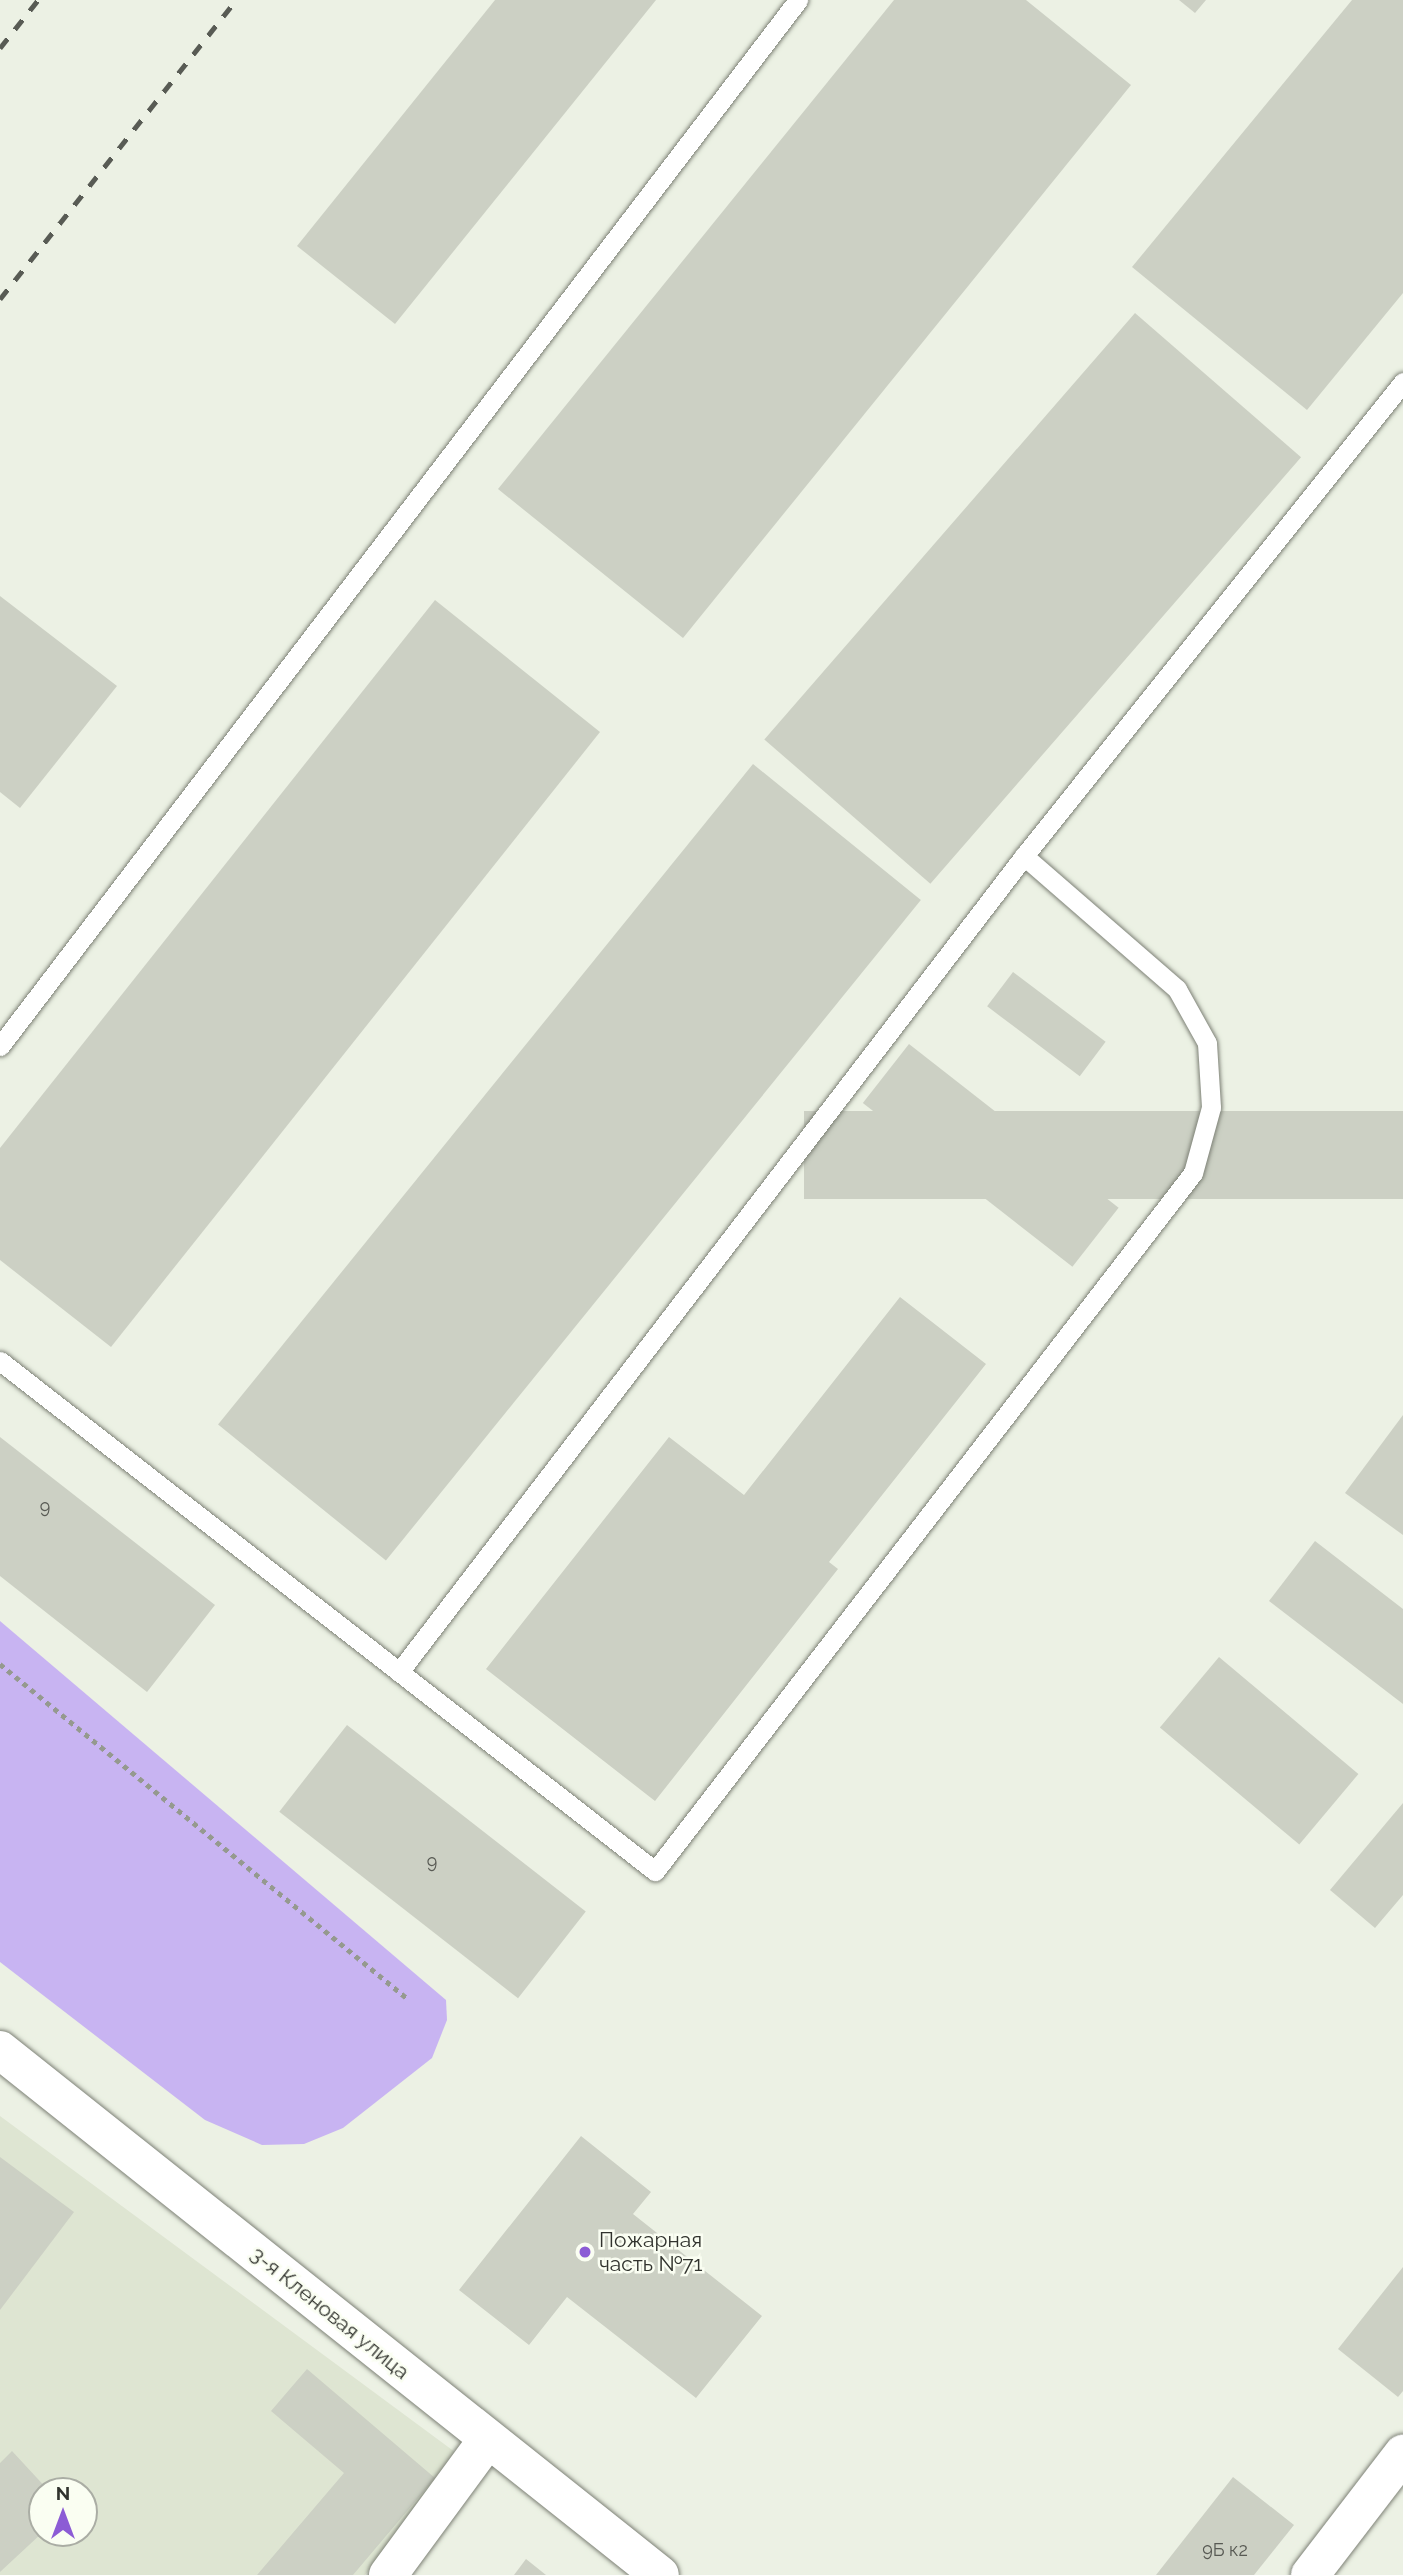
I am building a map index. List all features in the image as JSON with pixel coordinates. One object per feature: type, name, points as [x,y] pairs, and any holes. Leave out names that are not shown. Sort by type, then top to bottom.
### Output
[{"type":"street","name":"3-я Кленовая улица","points":[[0,2050],[660,2575]]},
{"type":"street","points":[[388,2575],[488,2440]]},
{"type":"street","points":[[1310,2575],[1403,2454]]},
{"type":"lane","points":[[0,1046],[799,0]]},
{"type":"lane","points":[[399,1672],[1024,856],[1403,382]]},
{"type":"lane","points":[[0,1361],[654,1871],[1193,1174],[1211,1107],[1207,1043],[1177,989],[1024,856]]},
{"type":"path","points":[[0,1664],[408,1999]]},
{"type":"shaded area","points":[[0,1621],[446,2000],[447,2020],[432,2058],[343,2128],[304,2144],[262,2145],[205,2120],[0,1962]]},
{"type":"shaded area","points":[[0,2116],[459,2455],[365,2575],[0,2575]]},
{"type":"building","points":[[495,0],[656,0],[395,324],[297,246]]},
{"type":"building","points":[[894,0],[1026,0],[1131,85],[683,638],[498,489]]},
{"type":"building","points":[[1179,0],[1206,0],[1195,13]]},
{"type":"building","points":[[1352,0],[1403,0],[1403,293],[1307,410],[1132,267]]},
{"type":"building","points":[[1135,313],[1301,457],[930,884],[764,739]]},
{"type":"building","points":[[0,596],[117,686],[20,808],[0,792]]},
{"type":"building","points":[[435,600],[600,732],[111,1347],[0,1260],[0,1148]]},
{"type":"building","points":[[753,764],[921,900],[386,1561],[218,1425]]},
{"type":"building","points":[[1013,972],[1106,1042],[1080,1076],[987,1006]]},
{"type":"building","points":[[909,1044],[1119,1208],[1072,1267],[863,1103]]},
{"type":"building","points":[[804,1111],[1403,1111],[1403,1199],[804,1199]]},
{"type":"building","points":[[900,1297],[986,1364],[829,1562],[838,1569],[655,1801],[486,1669],[669,1437],[744,1495]]},
{"type":"building","points":[[1403,1415],[1403,1535],[1345,1493]]},
{"type":"building","points":[[0,1437],[215,1605],[147,1692],[0,1576]]},
{"type":"building","points":[[1315,1541],[1403,1609],[1403,1704],[1269,1601]]},
{"type":"building","points":[[1219,1657],[1358,1774],[1299,1844],[1160,1727]]},
{"type":"building","points":[[347,1725],[586,1912],[518,1998],[279,1812]]},
{"type":"building","points":[[1403,1803],[1403,1895],[1375,1928],[1330,1890]]},
{"type":"building","name":"Пожарная часть №71","points":[[581,2136],[651,2192],[633,2214],[762,2316],[696,2398],[567,2297],[529,2345],[459,2290]]},
{"type":"building","points":[[0,2157],[74,2212],[0,2310]]},
{"type":"building","points":[[1403,2267],[1403,2391],[1398,2397],[1338,2349]]},
{"type":"building","points":[[307,2369],[435,2478],[353,2575],[257,2575],[344,2473],[271,2411]]},
{"type":"building","points":[[12,2451],[36,2477],[28,2477],[28,2546],[0,2572],[0,2463]]},
{"type":"building","points":[[1233,2477],[1294,2525],[1254,2575],[1156,2575]]},
{"type":"building","points":[[526,2559],[546,2575],[514,2575]]},
{"type":"railway","points":[[0,48],[38,0]]},
{"type":"railway","points":[[0,299],[236,0]]},
{"type":"place","name":"Пожарная часть №71","points":[[585,2252]]}]
